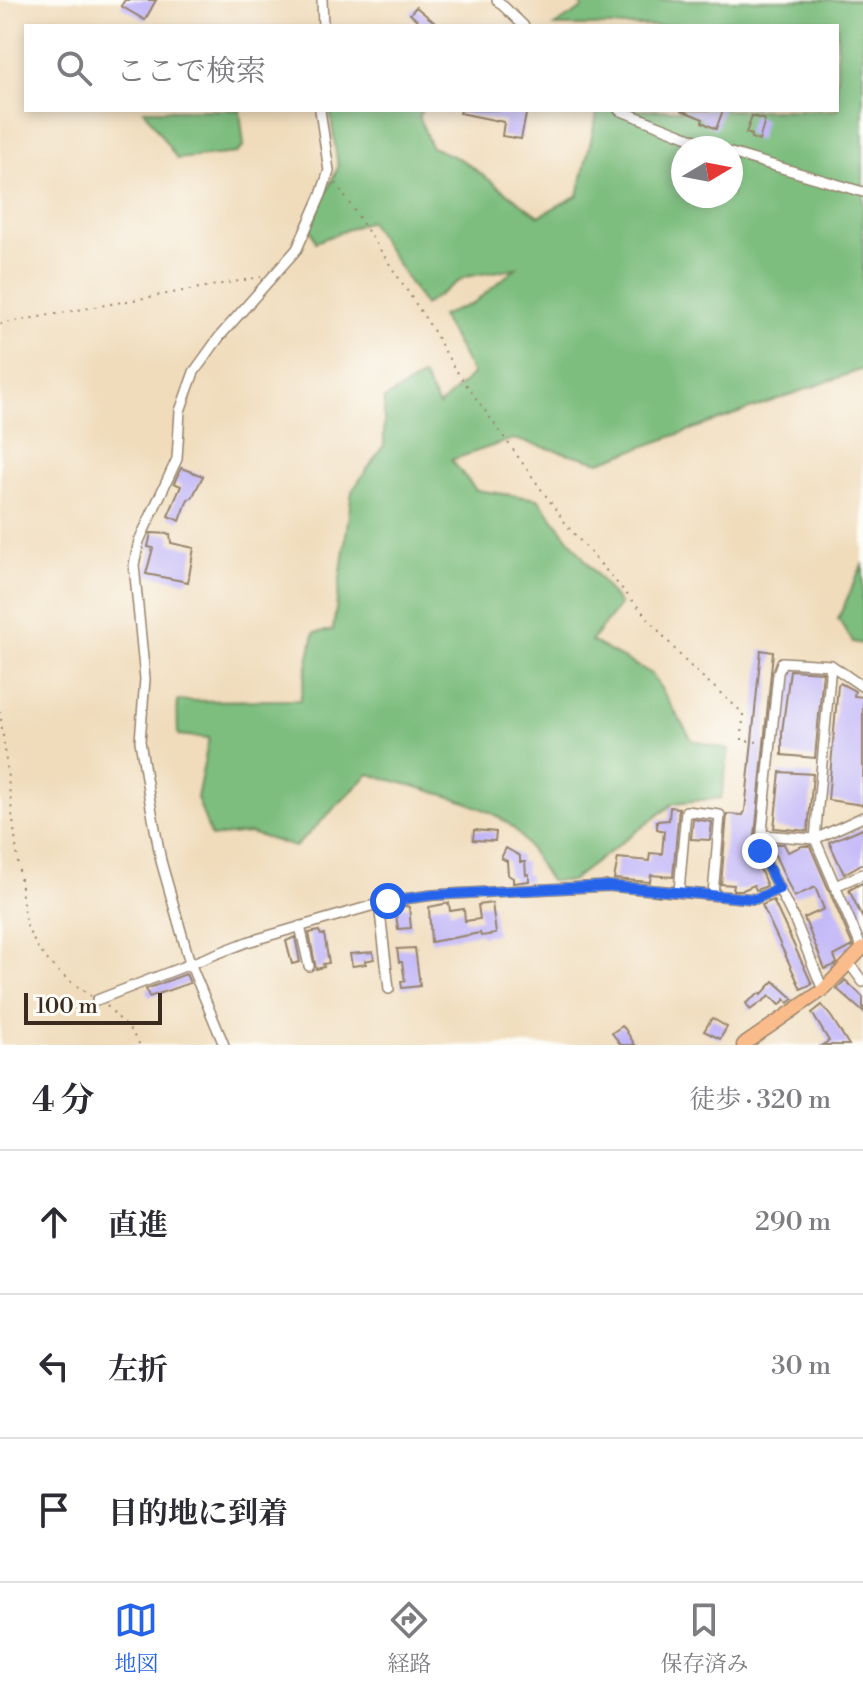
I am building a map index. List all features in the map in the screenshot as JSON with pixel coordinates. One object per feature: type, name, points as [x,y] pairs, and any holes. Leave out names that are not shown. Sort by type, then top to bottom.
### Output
[{"type":"main road","points":[[743,1045],[823,990],[862,948]]},
{"type":"street","points":[[322,0],[323,24]]},
{"type":"street","points":[[497,0],[522,24]]},
{"type":"street","points":[[224,1045],[190,963],[161,861],[140,741],[145,679],[134,565],[139,541],[177,459],[180,411],[194,372],[220,336],[297,249],[329,171],[320,112]]},
{"type":"street","points":[[624,112],[685,136]]},
{"type":"street","points":[[743,157],[863,192]]},
{"type":"street","points":[[823,990],[760,851],[778,673],[782,662],[831,665],[863,687]]},
{"type":"street","points":[[831,665],[815,839],[862,948]]},
{"type":"street","points":[[679,891],[686,811],[720,815],[713,894]]},
{"type":"street","points":[[763,835],[815,839],[863,817]]},
{"type":"street","points":[[835,886],[863,874]]},
{"type":"street","points":[[97,1000],[190,963],[300,926],[379,904],[433,895],[608,886],[755,899],[779,889]]},
{"type":"street","points":[[379,904],[389,989]]},
{"type":"street","points":[[300,926],[309,966]]},
{"type":"street","points":[[849,963],[863,982]]},
{"type":"path","points":[[329,171],[425,317],[453,366],[569,528],[687,663],[743,713],[742,741],[771,742]]},
{"type":"path","points":[[0,324],[277,274]]},
{"type":"path","points":[[0,711],[25,921],[32,942],[62,975]]},
{"type":"green space","points":[[578,0],[863,0],[863,369],[600,462],[513,439],[451,460],[476,490],[538,499],[620,605],[591,641],[652,674],[692,740],[729,750],[721,798],[674,803],[571,881],[550,881],[521,836],[496,816],[461,801],[369,774],[295,847],[250,833],[211,837],[197,798],[209,738],[178,735],[177,701],[300,700],[314,633],[333,630],[352,491],[384,445],[384,399],[423,376],[439,406],[473,374],[441,316],[474,303],[516,268],[465,277],[424,305],[369,221],[316,242],[310,228],[338,167],[330,112],[421,112],[419,116],[431,147],[462,160],[539,216],[578,195],[598,112],[839,112],[839,24],[557,24],[583,8]]},
{"type":"green space","points":[[145,112],[240,112],[244,146],[237,153],[177,159]]},
{"type":"green space","points":[[863,563],[863,644],[853,642],[838,619]]},
{"type":"building","points":[[125,0],[156,0],[145,20],[121,6]]},
{"type":"building","points":[[416,7],[437,24],[422,24],[410,14]]},
{"type":"building","points":[[527,112],[521,139],[502,136],[504,122],[460,113]]},
{"type":"building","points":[[686,112],[722,112],[716,129],[702,122],[703,119]]},
{"type":"building","points":[[752,116],[765,120],[759,141],[746,133]]},
{"type":"building","points":[[181,468],[203,476],[192,498],[188,499],[180,521],[168,516],[181,486],[174,483]]},
{"type":"building","points":[[151,533],[170,534],[171,543],[194,548],[188,582],[146,574],[153,548],[148,547]]},
{"type":"building","points":[[761,650],[773,652],[752,867],[758,864],[767,886],[756,890],[754,885],[733,890],[734,885],[721,884],[727,814],[743,815],[745,811]]},
{"type":"building","points":[[790,670],[823,672],[815,758],[782,755]]},
{"type":"building","points":[[840,683],[855,691],[854,696],[863,697],[863,805],[828,800]]},
{"type":"building","points":[[780,772],[813,774],[808,831],[774,828]]},
{"type":"building","points":[[670,807],[679,808],[673,877],[651,875],[650,882],[614,879],[618,858],[649,861],[650,853],[662,854],[664,831],[657,829],[657,821],[669,820]]},
{"type":"building","points":[[693,819],[712,822],[710,840],[691,839]]},
{"type":"building","points":[[863,828],[863,863],[844,874],[829,842]]},
{"type":"building","points":[[474,830],[496,832],[495,841],[473,840]]},
{"type":"building","points":[[784,844],[788,852],[810,846],[853,946],[834,956],[835,965],[825,969],[804,918],[824,909],[815,887],[794,897],[771,846]]},
{"type":"building","points":[[506,848],[520,856],[520,862],[525,862],[529,881],[513,883],[513,878],[508,875],[507,861],[501,858]]},
{"type":"building","points":[[863,884],[863,919],[849,890]]},
{"type":"building","points":[[773,900],[812,984],[801,989],[762,905]]},
{"type":"building","points":[[449,903],[450,911],[464,909],[465,921],[480,919],[478,905],[492,903],[496,934],[481,936],[480,933],[431,942],[429,907]]},
{"type":"building","points":[[409,907],[411,928],[398,929],[395,908]]},
{"type":"building","points":[[319,931],[321,935],[324,934],[329,963],[316,969],[309,933]]},
{"type":"building","points":[[295,937],[300,962],[292,964],[286,941]]},
{"type":"building","points":[[415,948],[420,986],[402,988],[401,981],[405,981],[397,949]]},
{"type":"building","points":[[373,952],[374,959],[352,966],[350,954]]},
{"type":"building","points":[[186,974],[190,983],[149,997],[146,989]]},
{"type":"building","points":[[845,980],[863,997],[863,1012],[837,989]]},
{"type":"building","points":[[774,981],[794,999],[788,1003],[785,999],[780,1005],[770,996],[750,1010],[746,1003],[761,995]]},
{"type":"building","points":[[822,1005],[849,1045],[822,1045],[829,1041],[812,1013]]},
{"type":"building","points":[[712,1018],[727,1027],[720,1039],[704,1031]]},
{"type":"building","points":[[622,1026],[635,1045],[621,1045],[612,1033]]},
{"type":"route","points":[[388,901],[433,895],[608,886],[755,899],[779,889],[760,851]]}]
